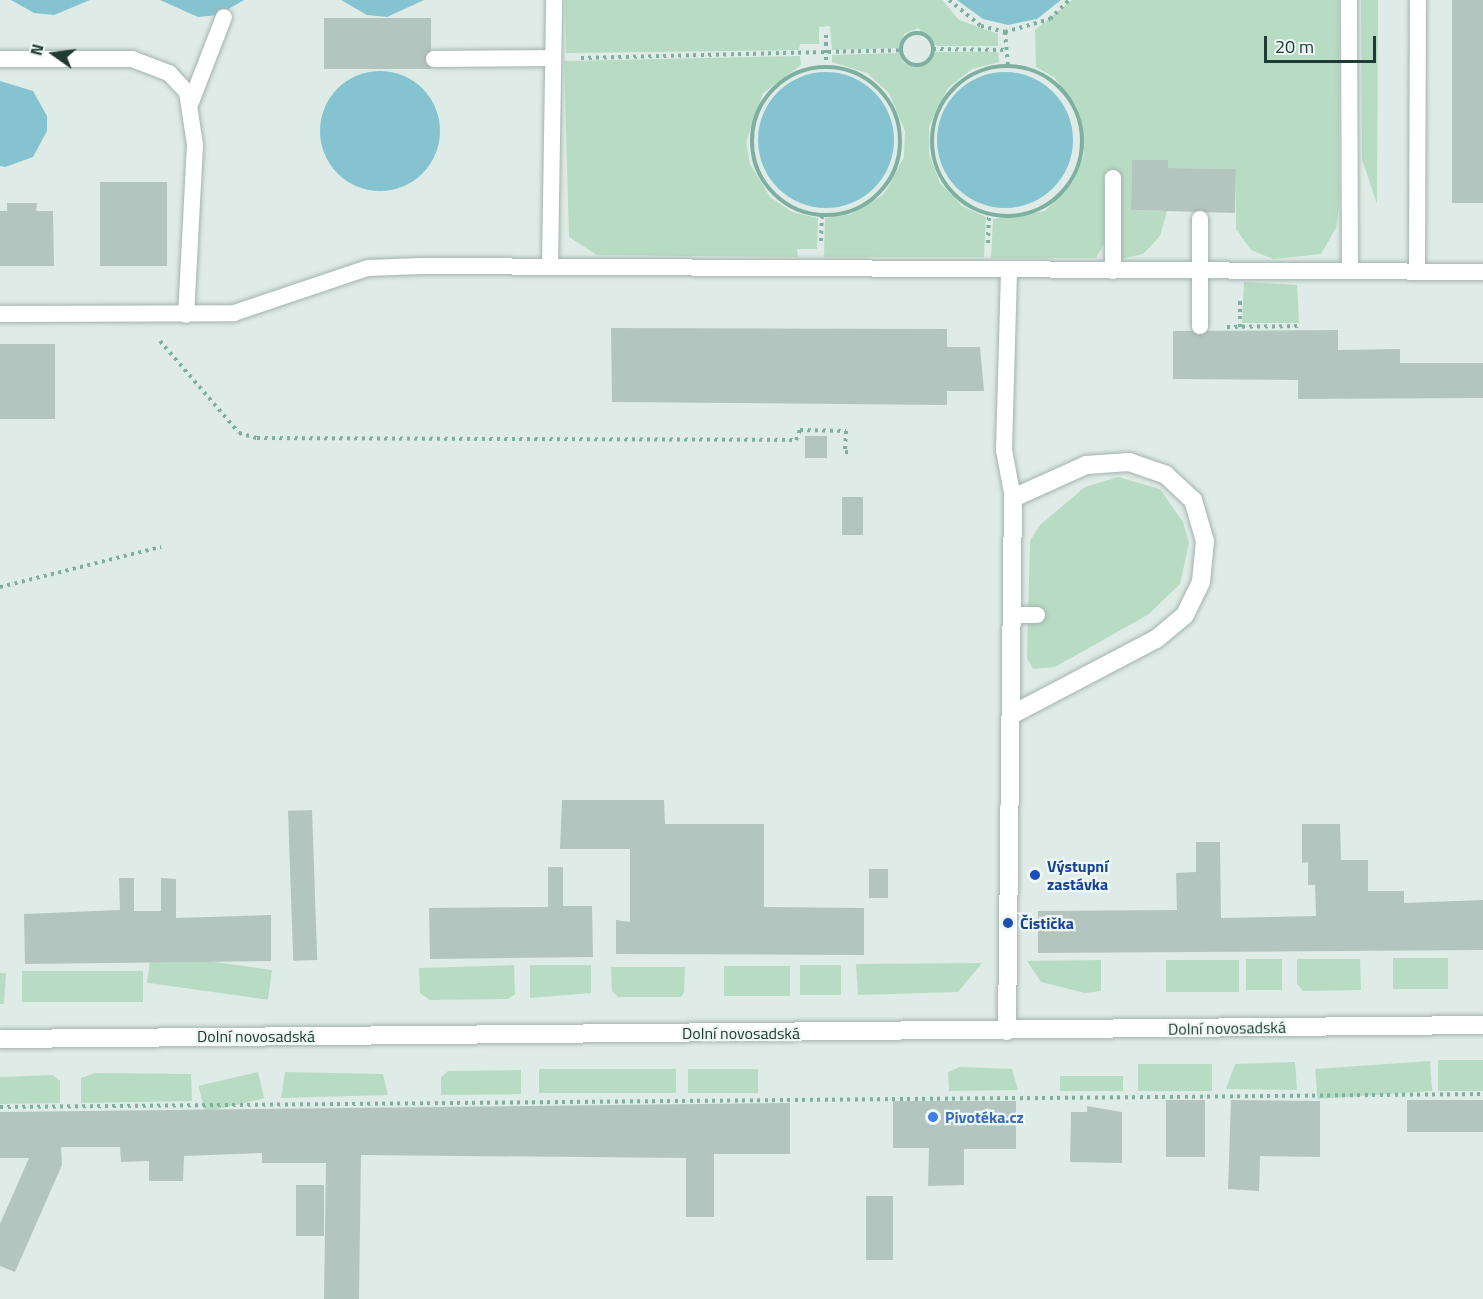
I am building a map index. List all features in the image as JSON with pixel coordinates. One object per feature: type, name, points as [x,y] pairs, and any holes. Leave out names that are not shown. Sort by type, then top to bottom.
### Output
[{"type":"main road","points":[[1007,1031],[1013,498],[1086,465],[1129,462],[1166,475],[1188,493],[1202,524],[1205,550],[1194,600],[1172,628],[1011,715]]},
{"type":"main road","name":"Dolní novosadská","points":[[0,1040],[1483,1025]]},
{"type":"lane","points":[[550,266],[554,0]]},
{"type":"lane","points":[[1349,0],[1350,271]]},
{"type":"lane","points":[[1417,272],[1418,0]]},
{"type":"lane","points":[[191,102],[224,17]]},
{"type":"lane","points":[[434,59],[553,58]]},
{"type":"lane","points":[[0,59],[144,62],[178,81],[191,102],[195,145],[186,315]]},
{"type":"lane","points":[[1113,178],[1113,271]]},
{"type":"lane","points":[[1200,219],[1200,327]]},
{"type":"lane","points":[[0,314],[234,313],[368,268],[550,266],[1009,271],[1483,272]]},
{"type":"lane","points":[[1009,271],[1004,450],[1013,498]]},
{"type":"lane","points":[[1011,615],[1037,615]]},
{"type":"path","points":[[949,0],[981,26],[1005,32],[1050,19],[1069,0]]},
{"type":"path","points":[[1005,32],[1008,66]]},
{"type":"path","points":[[933,49],[927,36],[917,33],[903,40],[901,51],[910,63],[920,64],[933,49],[1007,50]]},
{"type":"path","points":[[826,34],[826,67]]},
{"type":"path","points":[[553,58],[901,51]]},
{"type":"path","points":[[1008,66],[1042,74],[1062,89],[1082,132],[1080,156],[1067,185],[1037,210],[1013,216],[989,214],[953,193],[935,164],[931,138],[936,113],[950,91],[970,75],[1008,66]]},
{"type":"path","points":[[826,67],[861,75],[880,89],[900,133],[890,180],[860,206],[829,215],[782,201],[765,183],[752,136],[771,92],[790,76],[826,67]]},
{"type":"path","points":[[138,315],[239,433],[257,438],[796,440],[800,430],[846,431],[845,452],[850,452]]},
{"type":"path","points":[[1200,327],[1300,326]]},
{"type":"path","points":[[0,586],[161,547]]},
{"type":"path","points":[[0,1107],[1483,1094]]},
{"type":"green space","points":[[565,0],[942,0],[959,20],[998,34],[998,46],[937,46],[918,28],[904,34],[899,48],[832,50],[830,26],[819,27],[819,44],[800,44],[799,50],[566,53]]},
{"type":"green space","points":[[1072,0],[1339,0],[1339,208],[1336,228],[1321,254],[1273,259],[1251,250],[1236,229],[1236,169],[1168,168],[1167,160],[1132,160],[1131,210],[1167,211],[1160,236],[1143,254],[1120,259],[1121,176],[1104,174],[1104,244],[1096,258],[991,258],[993,219],[1045,211],[1072,183],[1084,155],[1076,106],[1054,77],[1036,67],[1035,30]]},
{"type":"green space","points":[[1361,0],[1378,0],[1377,204],[1362,159]]},
{"type":"green space","points":[[936,52],[998,52],[999,62],[972,69],[948,88],[929,126],[929,154],[940,183],[962,206],[986,217],[984,257],[824,257],[825,218],[851,214],[884,194],[904,157],[905,131],[889,93],[867,73],[832,62],[832,55],[899,53],[904,63],[918,67]]},
{"type":"green space","points":[[800,56],[801,65],[763,93],[746,142],[750,164],[770,197],[792,212],[818,218],[817,249],[797,249],[798,257],[597,255],[569,237],[564,61]]},
{"type":"green space","points":[[1244,282],[1297,285],[1299,323],[1242,323]]},
{"type":"green space","points":[[1118,477],[1160,489],[1183,522],[1189,543],[1180,584],[1149,614],[1055,667],[1033,669],[1027,658],[1030,541],[1040,525],[1085,487]]},
{"type":"green space","points":[[151,953],[272,970],[268,1000],[147,983]]},
{"type":"green space","points":[[1393,958],[1448,958],[1448,989],[1393,989]]},
{"type":"green space","points":[[1246,959],[1282,959],[1282,990],[1246,990]]},
{"type":"green space","points":[[1297,959],[1360,959],[1361,990],[1303,991],[1297,984]]},
{"type":"green space","points":[[1101,960],[1101,991],[1085,993],[1041,982],[1027,961]]},
{"type":"green space","points":[[1166,960],[1239,960],[1239,992],[1166,992]]},
{"type":"green space","points":[[982,963],[958,992],[858,995],[856,964]]},
{"type":"green space","points":[[514,965],[515,994],[508,999],[430,1000],[420,993],[419,968]]},
{"type":"green space","points":[[530,965],[591,965],[591,993],[530,998]]},
{"type":"green space","points":[[800,965],[841,965],[841,995],[800,995]]},
{"type":"green space","points":[[724,966],[790,966],[790,996],[724,996]]},
{"type":"green space","points":[[611,967],[685,967],[684,992],[681,997],[618,997],[612,991]]},
{"type":"green space","points":[[22,971],[143,971],[143,1002],[22,1002]]},
{"type":"green space","points":[[0,973],[6,973],[4,1004],[0,1004]]},
{"type":"green space","points":[[1438,1060],[1483,1060],[1483,1091],[1438,1091]]},
{"type":"green space","points":[[1430,1061],[1432,1091],[1317,1099],[1315,1069]]},
{"type":"green space","points":[[1295,1062],[1297,1090],[1226,1089],[1235,1064]]},
{"type":"green space","points":[[1138,1064],[1212,1064],[1212,1091],[1138,1091]]},
{"type":"green space","points":[[960,1067],[1012,1069],[1018,1090],[949,1091],[948,1072]]},
{"type":"green space","points":[[539,1069],[676,1069],[676,1093],[539,1093]]},
{"type":"green space","points":[[688,1069],[758,1069],[758,1093],[688,1093]]},
{"type":"green space","points":[[521,1070],[521,1094],[441,1095],[441,1077],[448,1071]]},
{"type":"green space","points":[[258,1072],[264,1098],[205,1112],[199,1086]]},
{"type":"green space","points":[[285,1072],[383,1074],[388,1095],[281,1098]]},
{"type":"green space","points":[[95,1073],[191,1074],[192,1101],[81,1103],[81,1078]]},
{"type":"green space","points":[[53,1075],[60,1081],[60,1103],[0,1104],[0,1077]]},
{"type":"green space","points":[[1060,1076],[1123,1076],[1123,1091],[1060,1091]]},
{"type":"water","points":[[11,0],[90,0],[54,15],[34,13]]},
{"type":"water","points":[[160,0],[244,0],[218,15],[198,17]]},
{"type":"water","points":[[341,0],[424,0],[387,17],[367,15]]},
{"type":"water","points":[[957,0],[1061,0],[1037,19],[1008,25],[983,19]]},
{"type":"water","points":[[380,71],[403,76],[422,89],[435,108],[440,131],[435,154],[422,173],[403,186],[380,191],[357,186],[338,173],[325,154],[320,131],[325,108],[338,89],[357,76]]},
{"type":"water","points":[[826,72],[852,77],[864,83],[874,92],[883,102],[889,114],[894,140],[889,166],[883,178],[874,188],[864,197],[852,203],[826,208],[800,203],[788,197],[778,188],[769,178],[763,166],[758,140],[763,114],[769,102],[778,92],[788,83],[800,77]]},
{"type":"water","points":[[1005,72],[1031,77],[1043,83],[1053,92],[1062,102],[1068,114],[1073,140],[1068,166],[1062,178],[1053,188],[1043,197],[1031,203],[1005,208],[979,203],[967,197],[957,188],[948,178],[942,166],[937,140],[942,114],[948,102],[957,92],[967,83],[979,77]]},
{"type":"water","points":[[0,81],[33,91],[47,116],[47,131],[33,157],[5,167],[0,166]]},
{"type":"building","points":[[1452,0],[1483,0],[1483,203],[1452,203]]},
{"type":"building","points":[[324,18],[431,18],[431,69],[324,69]]},
{"type":"building","points":[[1132,160],[1168,160],[1168,168],[1236,169],[1235,213],[1131,210]]},
{"type":"building","points":[[100,182],[167,182],[167,266],[100,266]]},
{"type":"building","points":[[7,203],[37,203],[36,211],[53,211],[54,266],[0,266],[0,211],[7,211]]},
{"type":"building","points":[[611,328],[947,329],[947,347],[980,347],[984,391],[947,391],[947,405],[612,402]]},
{"type":"building","points":[[1338,330],[1338,350],[1400,349],[1400,363],[1483,363],[1483,398],[1298,399],[1298,380],[1173,379],[1173,331]]},
{"type":"building","points":[[0,344],[55,344],[55,419],[0,419]]},
{"type":"building","points":[[805,436],[827,436],[827,458],[805,458]]},
{"type":"building","points":[[842,497],[863,497],[863,535],[842,535]]},
{"type":"building","points":[[562,800],[664,800],[665,824],[764,824],[764,907],[864,908],[864,955],[616,954],[616,920],[630,922],[630,849],[560,849]]},
{"type":"building","points":[[312,810],[317,960],[293,961],[288,811]]},
{"type":"building","points":[[1302,824],[1340,824],[1341,860],[1368,860],[1368,891],[1404,891],[1404,903],[1483,900],[1483,950],[1038,953],[1038,911],[1177,910],[1176,873],[1196,872],[1196,842],[1220,842],[1221,918],[1316,916],[1315,885],[1308,885],[1308,862],[1302,863]]},
{"type":"building","points":[[548,867],[563,867],[563,906],[592,906],[593,957],[430,959],[429,908],[548,907]]},
{"type":"building","points":[[869,869],[888,869],[888,898],[869,898]]},
{"type":"building","points":[[119,878],[134,878],[134,911],[161,911],[161,878],[176,879],[176,918],[271,915],[271,961],[25,964],[24,914],[120,910]]},
{"type":"building","points":[[1166,1100],[1205,1100],[1205,1157],[1166,1157]]},
{"type":"building","points":[[1231,1100],[1320,1101],[1320,1157],[1260,1156],[1259,1191],[1228,1189]]},
{"type":"building","points":[[1407,1100],[1483,1100],[1483,1132],[1407,1132]]},
{"type":"building","points":[[893,1101],[1016,1101],[1016,1149],[964,1149],[964,1185],[928,1186],[929,1148],[893,1148]]},
{"type":"building","points":[[790,1103],[790,1154],[714,1154],[714,1217],[686,1217],[686,1158],[361,1155],[359,1299],[324,1299],[326,1163],[262,1163],[262,1153],[184,1156],[183,1181],[149,1181],[149,1161],[121,1162],[120,1147],[61,1147],[62,1165],[15,1272],[0,1266],[0,1224],[29,1158],[0,1158],[0,1112]]},
{"type":"building","points":[[1087,1106],[1122,1112],[1122,1163],[1070,1162],[1071,1112],[1087,1112]]},
{"type":"building","points":[[296,1185],[324,1185],[324,1236],[296,1236]]},
{"type":"building","points":[[866,1196],[893,1196],[893,1260],[866,1260]]},
{"type":"place","name":"Výstupní zastávka","points":[[1035,875]]},
{"type":"place","name":"Čistička","points":[[1008,923]]},
{"type":"place","name":"Pivotéka.cz","points":[[933,1117]]}]
